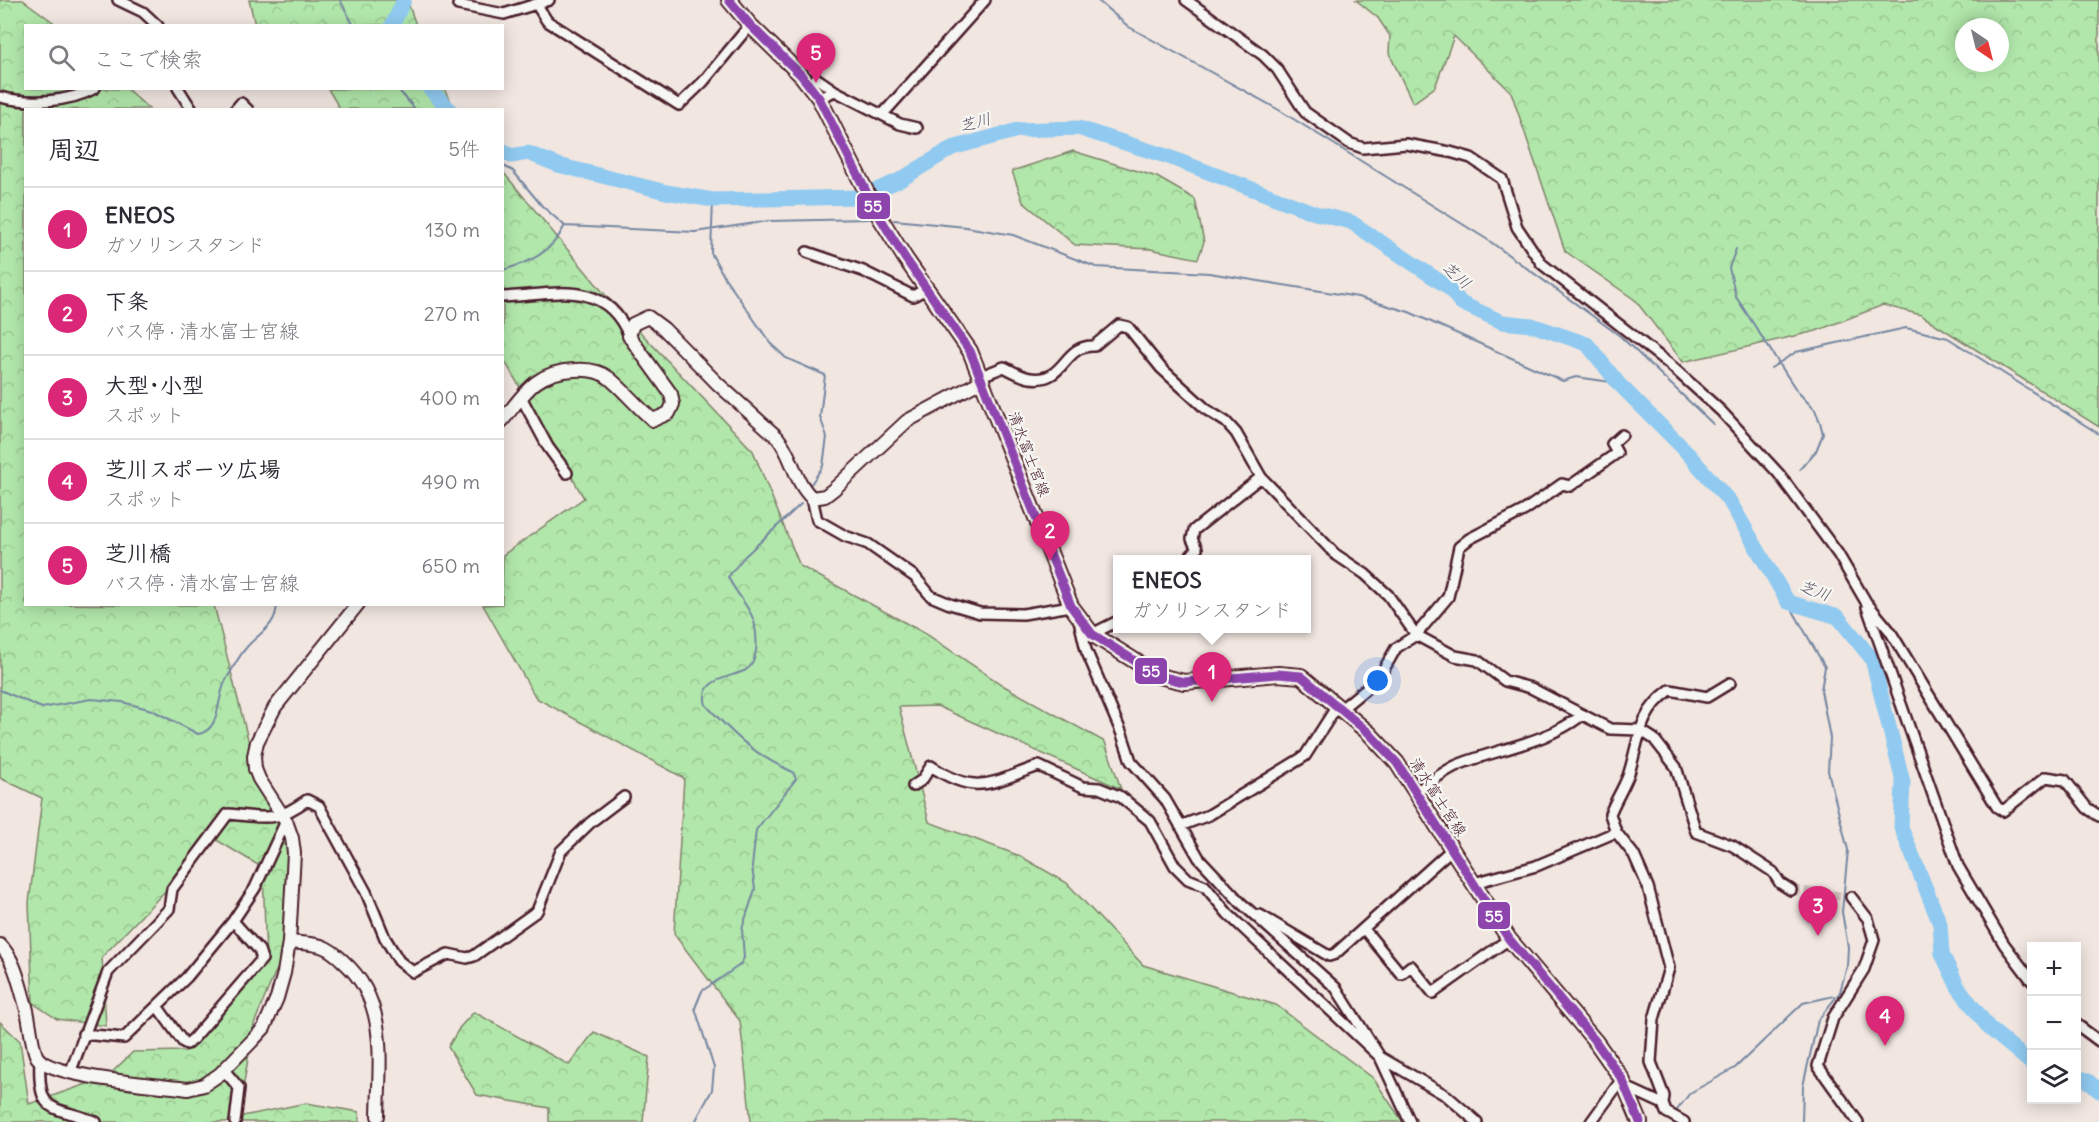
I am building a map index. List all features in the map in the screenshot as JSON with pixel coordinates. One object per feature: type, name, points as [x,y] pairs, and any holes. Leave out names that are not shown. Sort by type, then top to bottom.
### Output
[{"type":"main road","name":"清水富士宮線","points":[[729,0],[750,25],[801,75],[819,98],[840,135],[876,211],[926,289],[970,351],[1071,606],[1079,618],[1092,634],[1159,676],[1184,682],[1290,674],[1310,682],[1339,707],[1383,747],[1416,792],[1509,939],[1596,1042],[1624,1083],[1640,1122]]},
{"type":"street","points":[[118,0],[144,12],[156,24]]},
{"type":"street","points":[[458,5],[504,14],[549,0]]},
{"type":"street","points":[[883,114],[985,0]]},
{"type":"street","points":[[1186,0],[1263,55],[1277,69],[1305,112],[1349,143],[1363,148],[1406,144],[1450,152],[1471,158],[1502,179],[1517,226],[1542,264],[1572,290],[1613,317],[1720,411],[1779,474],[1838,554],[1866,602],[1890,631],[1997,807],[2003,811],[2046,777],[2065,780],[2086,808],[2099,816]]},
{"type":"street","points":[[537,5],[547,21],[679,105],[703,82],[750,25]]},
{"type":"street","points":[[816,78],[835,91],[900,124],[917,128]]},
{"type":"street","points":[[0,97],[17,101],[72,98],[90,90]]},
{"type":"street","points":[[179,90],[191,108]]},
{"type":"street","points":[[819,98],[835,91]]},
{"type":"street","points":[[807,252],[863,271],[913,296],[926,289]]},
{"type":"street","points":[[504,297],[561,292],[599,299],[612,307],[623,321],[629,336],[671,394],[673,404],[669,413],[661,419],[653,420],[608,377],[598,371],[585,369],[552,372],[541,377],[504,419]]},
{"type":"street","points":[[629,336],[633,324],[648,317],[664,329],[718,384],[785,445],[803,490],[812,498],[817,520],[846,536],[868,544],[915,577],[931,596],[980,613],[1023,614],[1071,606]]},
{"type":"street","points":[[812,498],[825,496],[834,489],[907,421],[982,378],[1004,368],[1029,378],[1050,378],[1058,372],[1074,352],[1083,346],[1094,346],[1119,325],[1128,327],[1161,368],[1236,433],[1261,477],[1335,554],[1365,574],[1388,595],[1416,635],[1455,656],[1477,660],[1505,681],[1531,687],[1581,716],[1610,729],[1640,730],[1654,739],[1676,767],[1696,832],[1733,846],[1773,872],[1780,883],[1791,890]]},
{"type":"street","points":[[522,397],[548,447],[567,473]]},
{"type":"street","points":[[1180,826],[1209,815],[1305,756],[1339,707],[1379,678],[1396,648],[1416,635],[1448,597],[1459,547],[1469,539],[1525,510],[1562,484],[1570,486],[1617,453],[1612,444],[1622,435]]},
{"type":"street","points":[[1192,555],[1197,549],[1192,539],[1194,530],[1261,477]]},
{"type":"street","points":[[1866,602],[1958,866],[2004,944],[2027,976]]},
{"type":"street","points":[[0,945],[12,963],[30,1017],[37,1056],[47,1066],[70,1073],[188,1089],[204,1085],[224,1070],[264,1028],[281,984],[289,942],[294,853],[292,838],[285,819],[255,769],[257,742],[275,706],[356,606]]},
{"type":"street","points":[[1079,618],[1086,650],[1122,734],[1131,761],[1165,799],[1199,858],[1248,908],[1336,988],[1380,1057],[1410,1122]]},
{"type":"street","points":[[1092,634],[1113,624]]},
{"type":"street","points":[[1665,1108],[1665,1096],[1651,1062],[1654,1019],[1669,968],[1648,887],[1634,855],[1617,832],[1610,814],[1627,778],[1640,730],[1654,702],[1670,690],[1707,697],[1730,683]]},
{"type":"street","points":[[1416,792],[1460,764],[1545,738],[1565,728],[1581,716]]},
{"type":"street","points":[[912,786],[922,780],[931,766],[950,778],[980,785],[1001,782],[1039,766],[1083,787],[1099,789],[1121,797],[1150,821],[1175,866],[1188,879],[1205,886],[1228,914],[1380,1057],[1447,1096],[1477,1122]]},
{"type":"street","points":[[83,1034],[124,1038],[188,977],[233,921],[255,888],[285,819],[307,800],[319,806],[366,892],[385,938],[399,961],[413,972],[448,954],[467,958],[474,956],[537,911],[561,851],[600,814],[624,797]]},
{"type":"street","points":[[70,1073],[108,972],[169,909],[172,889],[228,814],[285,819]]},
{"type":"street","points":[[1474,883],[1536,866],[1617,832]]},
{"type":"street","points":[[1248,908],[1329,956],[1364,929],[1452,849]]},
{"type":"street","points":[[1851,897],[1868,919],[1874,940],[1864,969],[1833,1018],[1818,1066],[1858,1122]]},
{"type":"street","points":[[157,1006],[183,1042],[187,1044],[193,1039],[262,958],[233,921]]},
{"type":"street","points":[[1364,929],[1401,974],[1411,966],[1433,993],[1509,939]]},
{"type":"street","points":[[289,942],[322,946],[336,955],[349,967],[370,997],[378,1026],[380,1045],[378,1119]]},
{"type":"street","points":[[2081,1028],[2099,1041]]},
{"type":"street","points":[[40,1059],[39,1084],[49,1106],[57,1112],[94,1122]]},
{"type":"street","points":[[224,1070],[239,1088],[235,1122]]},
{"type":"street","points":[[1591,1122],[1624,1083],[1680,1120]]},
{"type":"green space","points":[[0,0],[23,0],[56,24],[24,24],[24,90],[128,90],[148,108],[24,108],[24,606],[214,606],[251,751],[297,852],[297,930],[274,975],[254,1024],[238,1117],[306,1103],[359,1112],[360,1122],[0,1122],[0,1022],[20,1041],[29,1104],[107,1077],[133,1052],[186,1051],[266,963],[263,868],[215,839],[102,957],[106,1026],[57,1019],[33,1003],[29,903],[42,798],[0,778]]},
{"type":"green space","points":[[249,0],[407,0],[416,24],[255,24]]},
{"type":"green space","points":[[1356,0],[2099,0],[2099,427],[1921,315],[1883,305],[1816,331],[1683,362],[1635,300],[1565,251],[1511,92],[1454,36],[1435,87],[1413,103],[1389,53],[1390,36],[1378,18]]},
{"type":"green space","points":[[329,90],[445,90],[454,108],[339,108]]},
{"type":"green space","points":[[1073,151],[1157,177],[1195,199],[1204,242],[1198,259],[1150,249],[1075,245],[1023,202],[1012,171]]},
{"type":"green space","points":[[504,173],[607,297],[753,451],[800,566],[926,634],[1004,686],[1105,742],[1121,789],[937,706],[899,707],[929,822],[1020,856],[1067,883],[1143,965],[1276,1005],[1373,1078],[1403,1122],[751,1122],[740,1021],[674,934],[684,778],[536,698],[484,606],[504,606],[504,554],[584,498],[504,360]]},
{"type":"green space","points":[[474,1012],[569,1065],[594,1032],[649,1057],[643,1122],[549,1122],[549,1108],[477,1095],[448,1047],[460,1027]]},
{"type":"waterway","points":[[340,0],[353,24]]},
{"type":"waterway","name":"芝川","points":[[393,24],[404,0]]},
{"type":"waterway","points":[[1097,0],[1129,27],[1279,110],[1488,240],[1620,336],[1713,424]]},
{"type":"waterway","points":[[399,90],[414,108]]},
{"type":"waterway","name":"芝川","points":[[431,90],[448,108]]},
{"type":"waterway","name":"芝川","points":[[504,151],[511,156],[528,153],[558,165],[666,192],[713,200],[860,197],[900,180],[952,148],[1018,130],[1078,128],[1166,156],[1315,213],[1351,222],[1448,287],[1461,303],[1502,322],[1532,325],[1587,344],[1618,383],[1683,448],[1730,502],[1788,602],[1838,617],[1872,659],[1903,782],[1901,827],[1940,924],[1942,954],[1958,987],[1989,1028],[2027,1060]]},
{"type":"waterway","points":[[504,166],[513,171],[542,206],[565,226],[695,232],[769,221],[869,219]]},
{"type":"waterway","points":[[713,200],[711,253],[725,278],[771,344],[786,358],[825,375],[820,417],[827,437],[823,466],[811,484]]},
{"type":"waterway","points":[[894,220],[966,227],[1013,235],[1096,267],[1209,273],[1358,297],[1409,312],[1563,381],[1576,377],[1618,383]]},
{"type":"waterway","points":[[504,269],[538,256],[553,244],[564,227]]},
{"type":"waterway","points":[[1736,249],[1729,268],[1736,297],[1797,391],[1815,410],[1820,422],[1823,434],[1816,451],[1800,469]]},
{"type":"waterway","points":[[1771,368],[1796,352],[1906,328],[1948,338],[2099,434]]},
{"type":"waterway","points":[[695,1122],[712,1090],[714,1068],[695,1008],[702,991],[740,965],[744,958],[742,929],[755,889],[752,867],[756,830],[796,779],[793,772],[767,759],[736,735],[706,705],[705,696],[711,684],[746,670],[755,656],[754,620],[728,577],[744,557],[801,504]]},
{"type":"waterway","points":[[1788,602],[1825,667],[1821,690],[1830,738],[1828,771],[1848,850],[1842,912],[1848,947],[1847,966],[1840,992],[1818,1020],[1803,1086],[1802,1122]]},
{"type":"waterway","points":[[0,690],[42,708],[91,699],[122,702],[152,710],[198,734],[206,731],[215,720],[226,680],[243,652],[274,619],[277,606]]},
{"type":"waterway","points":[[1674,1114],[1690,1093],[1735,1068],[1803,1003],[1834,996]]},
{"type":"waterway","name":"芝川","points":[[2081,1078],[2087,1080],[2099,1091]]},
{"type":"tunnel","points":[[1791,890],[1851,897]]},
{"type":"transit line","name":"55","points":[[729,0],[750,25],[801,75],[819,98],[876,211],[905,258],[970,351],[1071,606],[1092,634],[1159,676],[1184,682],[1278,674],[1301,676],[1369,733],[1397,763],[1509,939],[1596,1042],[1622,1079],[1640,1122]]},
{"type":"place","name":"芝川橋","points":[[816,83]]},
{"type":"place","name":"下条","points":[[1050,561]]},
{"type":"place","name":"ENEOS","points":[[1212,702]]},
{"type":"place","name":"大型･小型","points":[[1818,936]]},
{"type":"place","name":"芝川スポーツ広場","points":[[1885,1046]]}]
